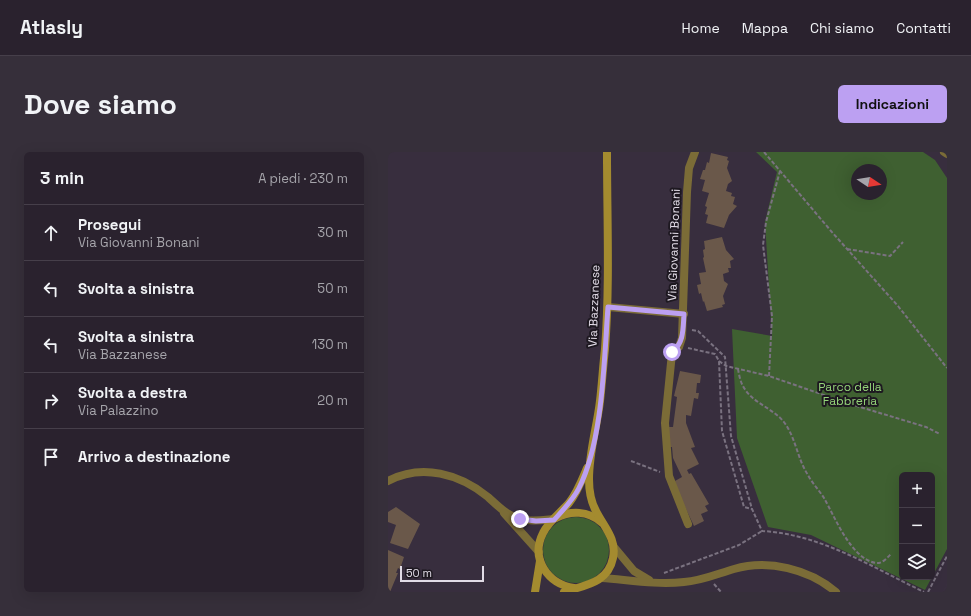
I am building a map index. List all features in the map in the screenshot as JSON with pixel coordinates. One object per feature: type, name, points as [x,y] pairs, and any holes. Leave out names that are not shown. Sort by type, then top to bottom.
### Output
[{"type":"main road","name":"Via Bazzanese","points":[[607,152],[608,307],[600,401],[590,459],[590,495],[596,510],[612,536],[614,547]]},
{"type":"main road","name":"Via Bazzanese","points":[[535,592],[540,561],[539,552],[542,534],[578,489],[590,459]]},
{"type":"main road","points":[[554,520],[569,513],[585,513],[593,516],[606,526]]},
{"type":"main road","points":[[564,592],[592,584],[602,578],[609,569],[613,558],[614,547]]},
{"type":"main road","name":"Via Bazzanese","points":[[540,561],[552,580],[566,587],[581,588]]},
{"type":"street","name":"Via Giovanni Bonani","points":[[688,524],[669,473],[665,423],[672,352],[679,347],[683,328],[687,192],[689,168],[695,152]]},
{"type":"street","points":[[608,307],[684,314]]},
{"type":"street","points":[[388,481],[394,477],[421,471],[454,476],[487,496],[539,552]]},
{"type":"street","points":[[502,511],[520,519],[536,521],[554,520]]},
{"type":"street","points":[[614,547],[634,571],[656,583]]},
{"type":"street","points":[[602,578],[656,583],[685,582],[746,566],[771,565],[811,576],[827,584],[836,592]]},
{"type":"path","points":[[764,152],[846,249],[898,306],[947,368]]},
{"type":"path","points":[[769,376],[772,316],[763,245],[766,222],[780,171]]},
{"type":"path","points":[[846,249],[890,256],[903,242]]},
{"type":"path","points":[[683,328],[698,331],[725,358],[731,436],[752,509],[762,531]]},
{"type":"path","points":[[679,347],[715,354],[719,361],[726,366],[769,376],[846,403],[926,427],[940,434]]},
{"type":"path","points":[[719,361],[722,431],[744,507],[752,509]]},
{"type":"path","points":[[738,369],[743,386],[754,399],[776,414],[786,424],[808,476],[824,498],[842,532],[856,550],[866,559],[877,563],[884,561],[891,554]]},
{"type":"path","points":[[631,461],[669,473]]},
{"type":"path","points":[[656,583],[665,572],[739,545],[762,531],[784,532],[806,538],[845,553],[924,592]]},
{"type":"path","points":[[928,592],[947,556]]},
{"type":"green space","name":"Parco della Fabbreria","points":[[756,152],[923,152],[935,160],[947,178],[947,549],[935,571],[935,472],[899,472],[899,577],[811,535],[768,527],[737,438],[732,329],[772,336],[765,222],[777,172]]},
{"type":"green space","points":[[576,517],[588,520],[599,527],[606,538],[609,550],[606,562],[599,573],[588,580],[576,583],[564,580],[553,573],[546,562],[543,550],[546,538],[553,527],[564,520]]},
{"type":"green space","name":"Parco della Fabbreria","points":[[904,580],[930,580],[925,590]]},
{"type":"building","points":[[711,153],[728,157],[727,160],[729,161],[727,168],[732,181],[728,184],[726,191],[732,193],[731,196],[735,197],[733,204],[737,206],[729,215],[724,228],[706,223],[708,215],[705,214],[707,207],[705,206],[709,193],[702,191],[705,180],[700,179],[707,162],[709,163]]},
{"type":"building","points":[[722,237],[726,250],[734,259],[730,261],[731,268],[728,268],[729,272],[723,274],[724,281],[728,284],[723,296],[725,304],[722,305],[723,307],[707,311],[701,293],[699,294],[697,285],[701,284],[699,273],[706,272],[703,258],[703,250],[705,249],[704,241]]},
{"type":"building","points":[[680,371],[701,375],[700,383],[697,383],[696,393],[699,393],[698,399],[694,398],[691,416],[686,415],[686,423],[695,447],[691,448],[699,464],[687,470],[689,474],[691,473],[709,504],[705,506],[708,511],[701,514],[704,521],[694,526],[676,488],[675,481],[682,477],[673,458],[672,447],[668,447],[668,427],[673,427],[677,397],[674,396]]},
{"type":"building","points":[[396,507],[420,524],[408,549],[390,543],[396,525],[388,522],[388,512]]},
{"type":"building","points":[[388,550],[404,557],[400,569],[398,568],[396,573],[398,573],[390,592],[388,592]]},
{"type":"route","points":[[520,519],[536,521],[554,520],[570,502],[584,475],[590,459],[600,401],[608,307],[684,314],[682,338],[679,347],[672,352]]}]
